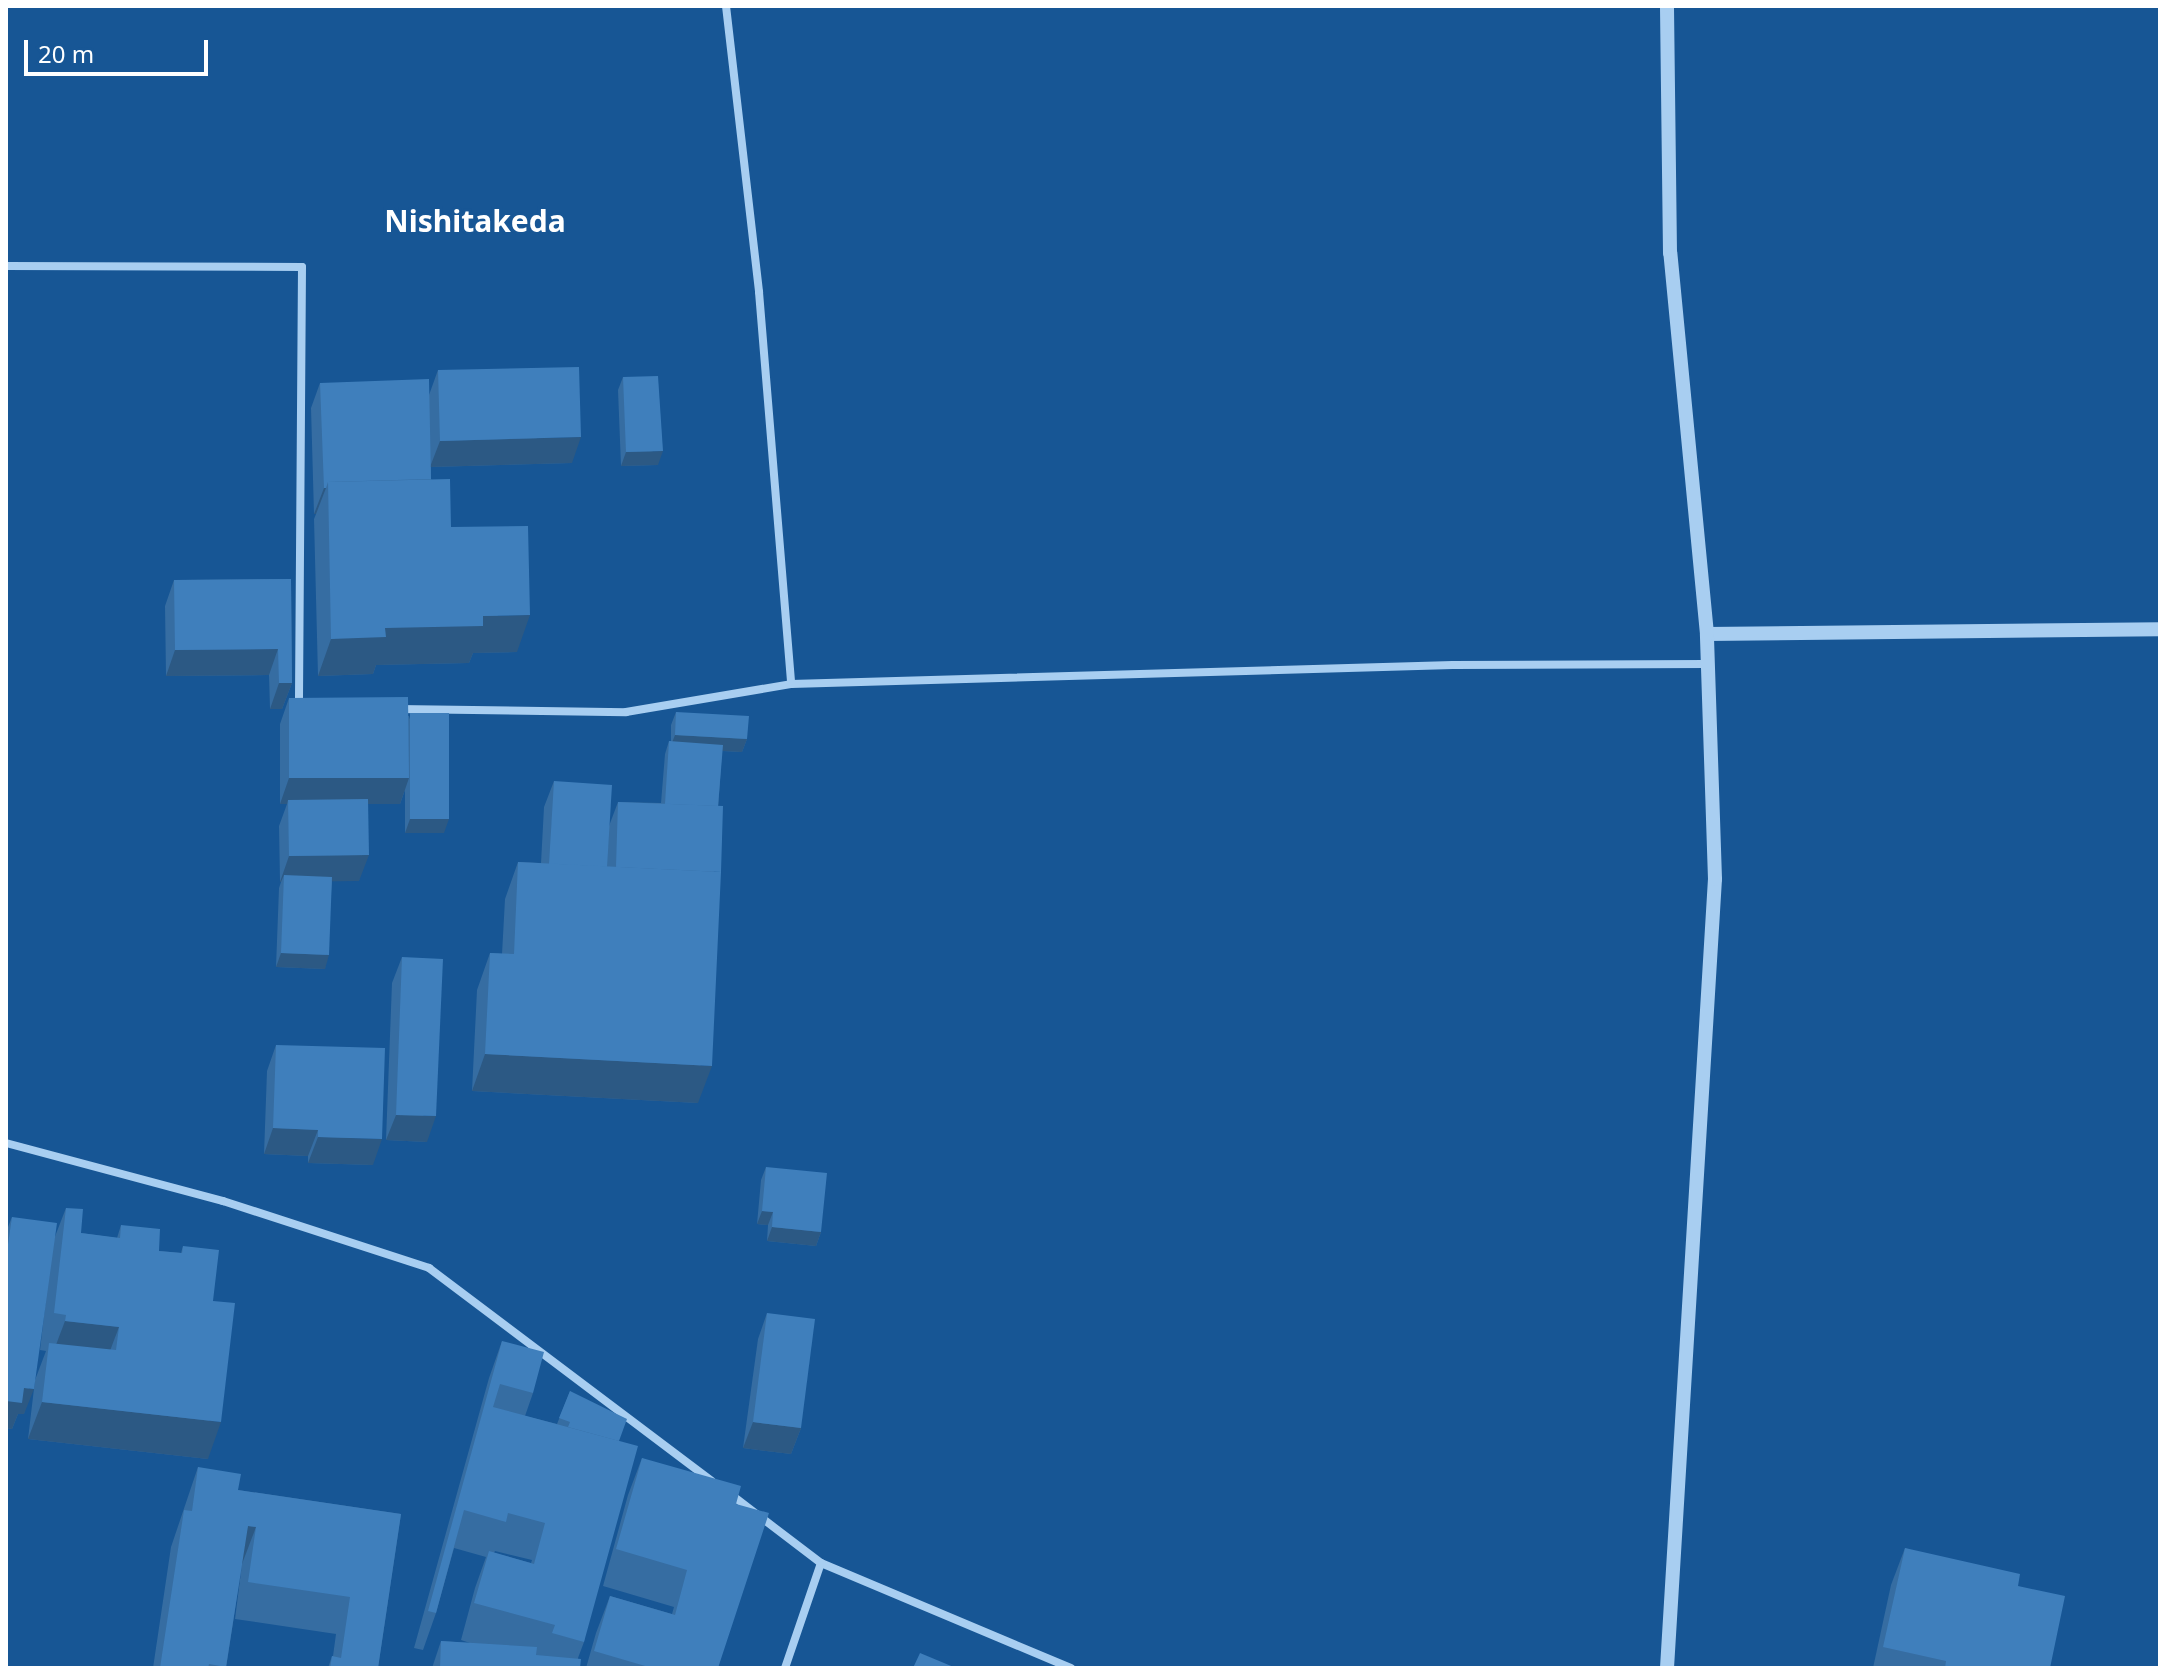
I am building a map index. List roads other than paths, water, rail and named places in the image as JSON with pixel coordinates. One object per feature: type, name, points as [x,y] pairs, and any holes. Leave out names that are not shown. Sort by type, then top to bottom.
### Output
[{"type":"street","points":[[726,6],[759,292],[791,684]]},
{"type":"street","points":[[1667,6],[1670,253],[1707,634],[1715,879],[1667,1668]]},
{"type":"street","points":[[6,266],[302,267],[299,709],[314,709]]},
{"type":"street","points":[[1707,634],[2160,629]]},
{"type":"street","points":[[385,709],[626,712],[791,684],[1453,665],[1706,664]]},
{"type":"street","points":[[6,1143],[223,1201],[429,1268],[821,1563],[1071,1668]]},
{"type":"street","points":[[785,1668],[821,1563]]},
{"type":"district","name":"Nishitakeda","points":[[475,221]]}]
